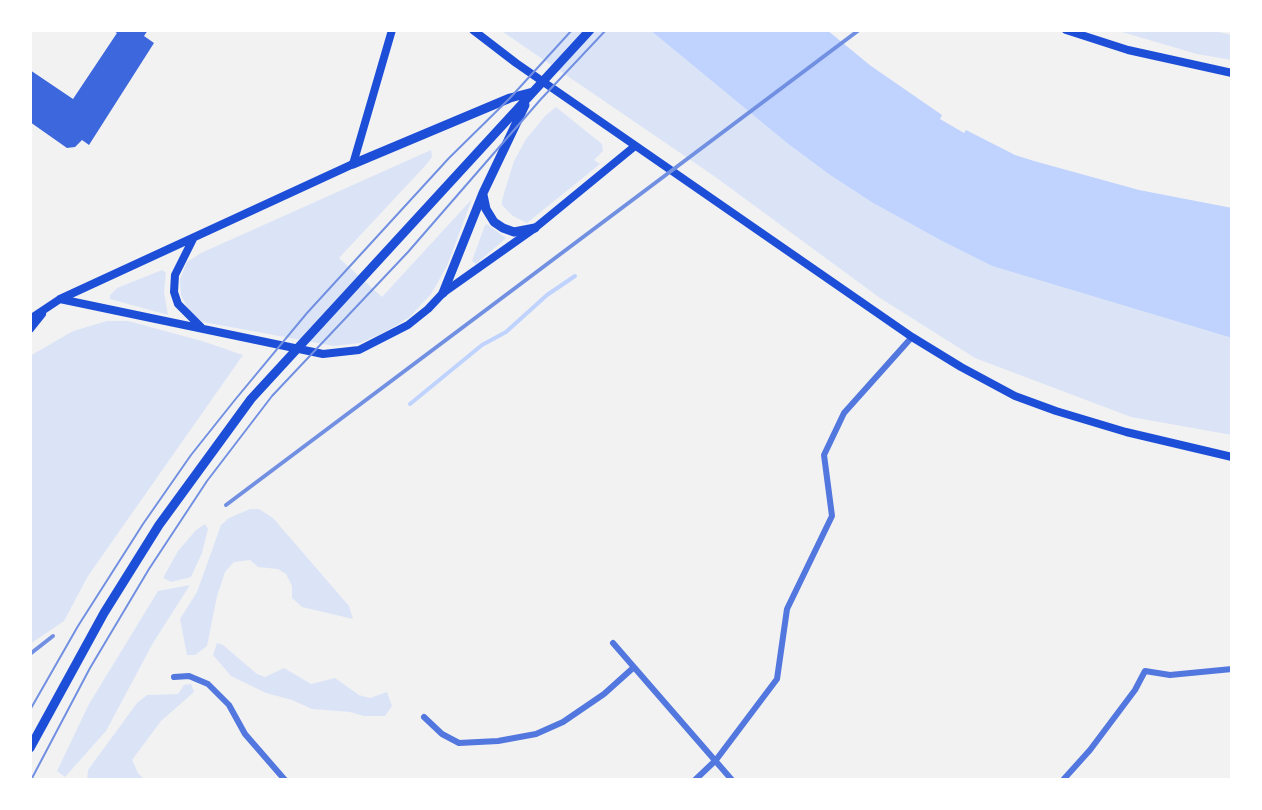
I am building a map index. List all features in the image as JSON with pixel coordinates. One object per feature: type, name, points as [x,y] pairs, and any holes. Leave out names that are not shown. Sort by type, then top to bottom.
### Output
[{"type":"highway","points":[[30,748],[135,563],[198,469],[251,399],[590,30]]},
{"type":"highway","points":[[353,164],[510,98],[533,92]]},
{"type":"highway","points":[[443,293],[483,193],[533,92]]},
{"type":"highway","points":[[483,193],[486,209],[494,222],[514,232],[535,228]]},
{"type":"main road","points":[[30,319],[60,299],[353,164],[392,30]]},
{"type":"main road","points":[[473,30],[912,337],[1015,396],[1126,432],[1232,457]]},
{"type":"main road","points":[[1066,30],[1128,50],[1232,73]]},
{"type":"main road","points":[[60,299],[323,354],[359,350],[408,325],[443,293],[535,228],[635,146]]},
{"type":"main road","points":[[195,237],[187,247],[175,275],[174,292],[187,316],[205,330]]},
{"type":"main road","points":[[30,329],[43,312]]},
{"type":"street","points":[[695,780],[716,760],[777,679],[787,609],[832,516],[824,455],[844,413],[912,337]]},
{"type":"street","points":[[613,643],[732,780]]},
{"type":"street","points":[[424,717],[442,734],[459,743],[498,741],[536,734],[563,722],[604,694],[633,668]]},
{"type":"street","points":[[1063,780],[1099,738],[1135,690],[1145,671],[1170,675],[1232,669]]},
{"type":"street","points":[[174,677],[189,676],[208,684],[229,705],[245,734],[285,780]]},
{"type":"shaded area","points":[[500,30],[650,30],[830,175],[942,241],[992,266],[1232,338],[1232,435],[1131,417],[975,358],[880,298],[714,176]]},
{"type":"shaded area","points":[[1115,30],[1210,30],[1232,35],[1232,60],[1197,54]]},
{"type":"shaded area","points":[[556,107],[602,144],[603,151],[594,160],[600,164],[527,223],[513,216],[502,205],[502,200],[514,161],[526,139]]},
{"type":"shaded area","points":[[431,150],[432,157],[425,166],[339,258],[382,297],[472,199],[447,266],[431,294],[410,317],[360,343],[334,346],[203,322],[189,311],[181,295],[180,279],[187,262]]},
{"type":"shaded area","points":[[487,224],[506,238],[476,264],[472,261]]},
{"type":"shaded area","points":[[162,270],[166,273],[164,292],[168,315],[110,299],[117,288]]},
{"type":"shaded area","points":[[107,321],[128,321],[243,355],[88,576],[64,621],[30,644],[30,356],[73,331]]},
{"type":"shaded area","points":[[250,509],[259,509],[273,518],[349,606],[353,619],[302,607],[292,598],[292,586],[286,574],[278,569],[258,567],[250,560],[234,562],[225,572],[217,596],[207,646],[195,655],[187,655],[180,619],[197,592],[221,525]]},
{"type":"shaded area","points":[[205,524],[208,529],[202,553],[191,577],[171,582],[163,578],[178,551]]},
{"type":"shaded area","points":[[190,585],[153,643],[106,731],[65,777],[57,771],[89,704],[158,591]]},
{"type":"shaded area","points":[[217,643],[265,677],[284,668],[311,684],[335,678],[359,695],[370,698],[387,692],[392,706],[385,716],[364,716],[312,709],[266,693],[231,676],[213,655]]},
{"type":"shaded area","points":[[191,684],[194,692],[161,721],[132,760],[145,780],[87,780],[88,770],[137,703],[147,695],[178,694],[184,685]]},
{"type":"water","points":[[650,30],[827,30],[871,66],[942,115],[940,119],[964,133],[966,130],[1015,155],[1034,161],[1139,190],[1232,208],[1232,338],[992,266],[942,241],[830,175]]},
{"type":"building","points":[[112,30],[148,30],[144,36],[154,43],[89,145],[82,140],[75,147],[67,148],[30,122],[30,70],[73,99],[117,33]]},
{"type":"waterway","points":[[410,404],[482,345],[506,332],[547,295],[575,276]]},
{"type":"tram line","points":[[30,710],[78,626],[143,524],[191,455],[234,401],[307,313],[572,30]]},
{"type":"tram line","points":[[31,780],[90,668],[149,569],[207,481],[272,396],[408,252],[541,99],[606,30]]},
{"type":"railway","points":[[226,505],[859,30]]},
{"type":"railway","points":[[30,654],[53,636]]}]
